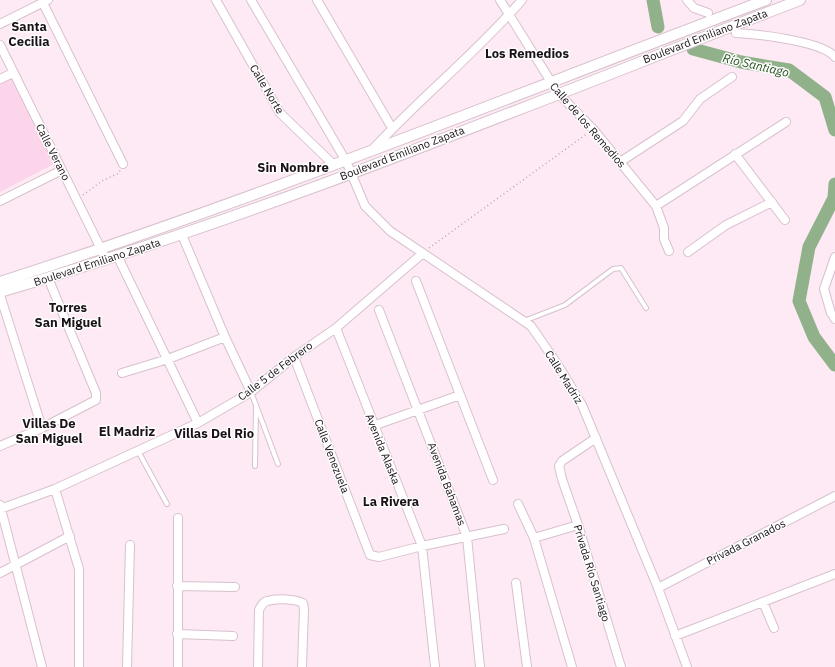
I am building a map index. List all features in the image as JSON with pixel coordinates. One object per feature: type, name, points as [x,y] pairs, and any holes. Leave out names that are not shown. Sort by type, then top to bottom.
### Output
[{"type":"street","name":"Calle Norte","points":[[216,0],[280,113],[334,165]]},
{"type":"street","name":"Calle Madriz","points":[[251,0],[346,161],[365,206],[390,231],[531,326],[558,365],[582,405],[658,588],[687,667]]},
{"type":"street","points":[[317,0],[392,128]]},
{"type":"street","name":"Calle de los Remedios","points":[[500,0],[558,92],[593,129],[656,206],[664,228],[664,239],[669,251]]},
{"type":"street","name":"Boulevard Emiliano Zapata","points":[[370,151],[392,128],[449,76],[522,0]]},
{"type":"street","points":[[687,0],[694,8],[708,13]]},
{"type":"street","name":"Boulevard Emiliano Zapata","points":[[0,282],[102,249],[346,161],[550,81],[766,0]]},
{"type":"street","name":"Boulevard Emiliano Zapata","points":[[0,294],[182,235],[351,174],[558,92],[800,0]]},
{"type":"street","points":[[0,24],[45,2],[123,164]]},
{"type":"street","points":[[736,34],[809,43],[831,52],[835,57]]},
{"type":"street","name":"Calle Verano","points":[[0,45],[106,259]]},
{"type":"street","points":[[0,79],[13,73]]},
{"type":"street","points":[[620,162],[683,121],[700,99],[732,77]]},
{"type":"street","points":[[656,206],[786,122]]},
{"type":"street","points":[[735,154],[785,220]]},
{"type":"street","points":[[0,200],[62,170]]},
{"type":"street","points":[[688,252],[726,225],[772,202]]},
{"type":"street","points":[[182,235],[225,337],[251,392]]},
{"type":"street","name":"Calle 5 de Febrero","points":[[0,508],[55,490],[198,423],[251,392],[294,357],[336,328],[423,253]]},
{"type":"street","points":[[117,256],[198,423]]},
{"type":"street","points":[[835,259],[824,289],[831,313],[835,319]]},
{"type":"street","points":[[0,446],[42,428],[96,400],[96,393],[48,278]]},
{"type":"street","points":[[416,280],[494,480]]},
{"type":"street","points":[[0,294],[42,428]]},
{"type":"street","name":"Avenida Bahamas","points":[[379,310],[467,537],[480,667]]},
{"type":"street","name":"Avenida Alaska","points":[[336,328],[373,426],[422,546],[435,667]]},
{"type":"street","points":[[122,373],[168,359],[225,337]]},
{"type":"street","name":"Calle Venezuela","points":[[294,357],[370,555],[379,557],[422,546]]},
{"type":"street","points":[[373,426],[460,395]]},
{"type":"street","name":"Privada Río Santiago","points":[[596,438],[562,461],[559,466],[621,667]]},
{"type":"street","points":[[55,490],[79,569],[78,667]]},
{"type":"street","name":"Privada Granados","points":[[658,588],[835,496]]},
{"type":"street","points":[[518,504],[534,538],[572,667]]},
{"type":"street","points":[[0,508],[17,564],[42,667]]},
{"type":"street","points":[[178,518],[178,667]]},
{"type":"street","points":[[534,538],[578,525]]},
{"type":"street","points":[[422,546],[504,529]]},
{"type":"street","points":[[0,573],[70,536]]},
{"type":"street","points":[[127,667],[130,545]]},
{"type":"street","points":[[675,636],[835,574]]},
{"type":"street","points":[[516,583],[527,667]]},
{"type":"street","points":[[177,586],[235,587]]},
{"type":"street","points":[[258,667],[259,610],[262,604],[267,601],[296,600],[303,603],[304,609],[302,667]]},
{"type":"street","points":[[764,602],[774,628]]},
{"type":"street","points":[[177,634],[233,636]]},
{"type":"lane","points":[[524,321],[565,305],[613,269],[621,268],[646,308]]},
{"type":"lane","points":[[251,392],[278,464]]},
{"type":"lane","points":[[255,466],[256,404]]},
{"type":"lane","points":[[138,451],[167,504]]},
{"type":"path","points":[[423,253],[593,129]]},
{"type":"path","points":[[77,199],[102,181],[119,173],[123,164]]},
{"type":"shaded area","points":[[10,75],[56,163],[0,192],[0,80]]},
{"type":"waterway","name":"Río Santiago","points":[[653,0],[658,27]]},
{"type":"waterway","name":"Río Santiago","points":[[693,49],[741,62],[789,70],[825,97],[835,130]]},
{"type":"waterway","name":"Río Santiago","points":[[835,184],[834,198],[809,247],[799,301],[814,337],[835,365]]},
{"type":"district","name":"Santa Cecilia","points":[[29,34]]},
{"type":"district","name":"Los Remedios","points":[[527,53]]},
{"type":"district","name":"Sin Nombre","points":[[293,167]]},
{"type":"district","name":"Torres San Miguel","points":[[68,314]]},
{"type":"district","name":"Villas De San Miguel","points":[[49,430]]},
{"type":"district","name":"El Madriz","points":[[127,431]]},
{"type":"district","name":"Villas Del Rio","points":[[214,433]]},
{"type":"district","name":"La Rivera","points":[[391,501]]}]
